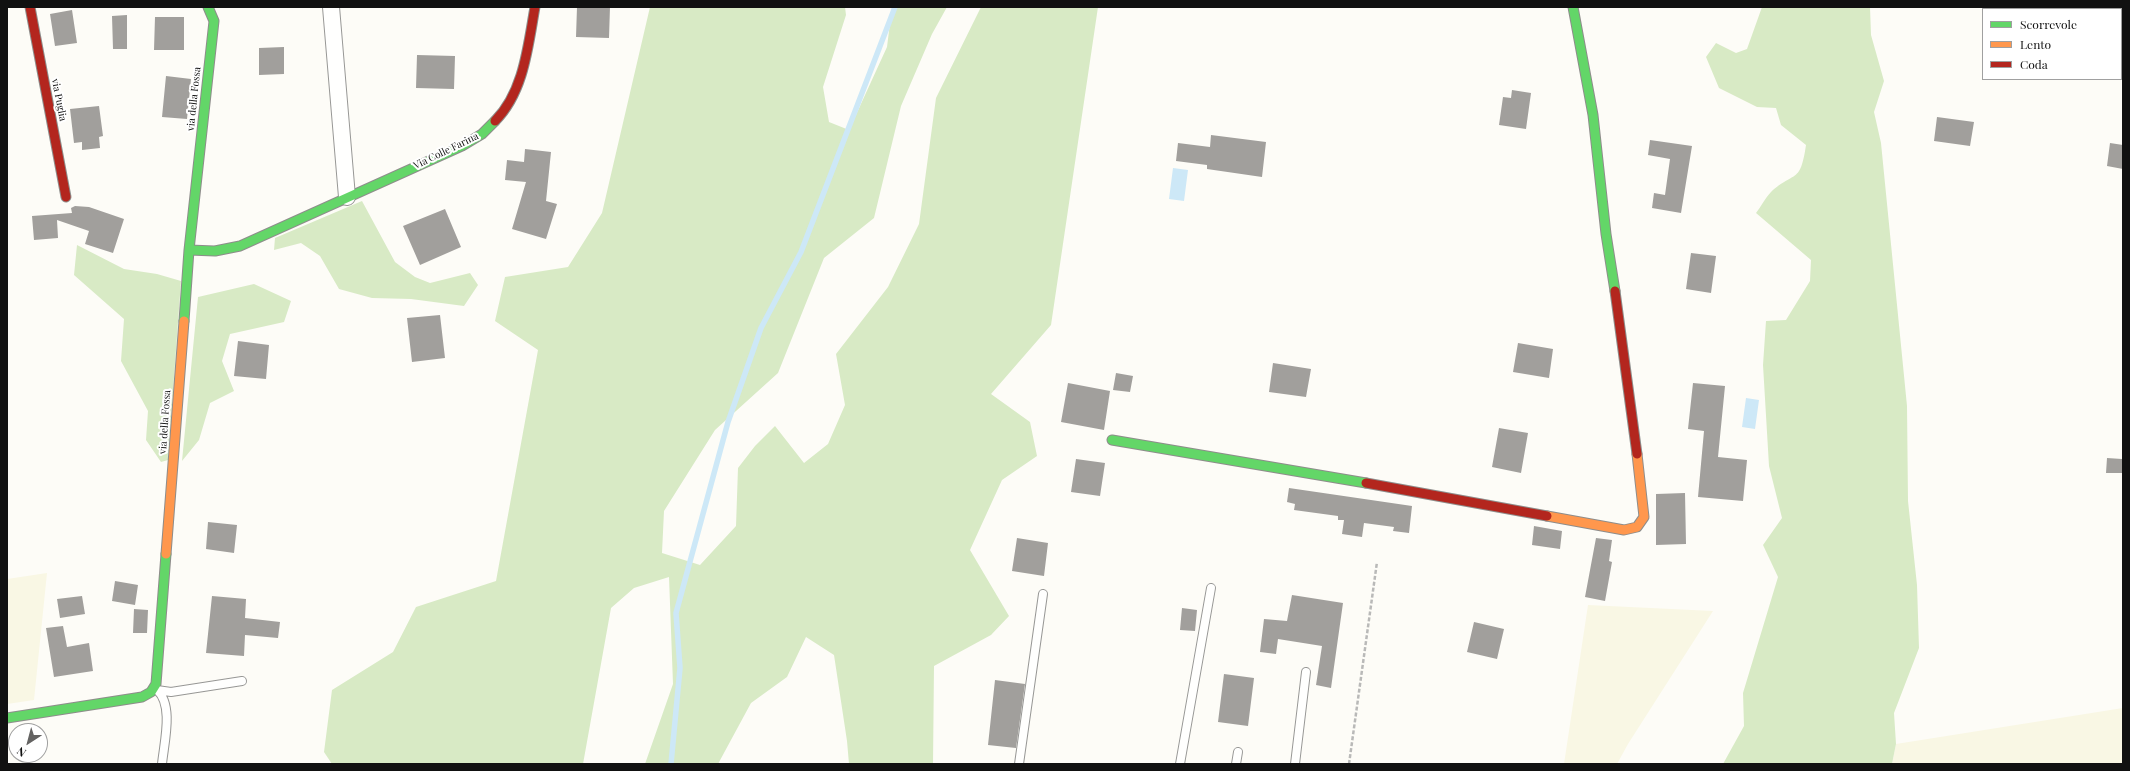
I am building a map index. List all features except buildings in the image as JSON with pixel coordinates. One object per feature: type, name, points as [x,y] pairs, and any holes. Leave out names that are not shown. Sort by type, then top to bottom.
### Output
[{"type":"street","name":"via Puglia","points":[[30,7],[66,197]]},
{"type":"street","name":"via della Fossa","points":[[156,689],[189,250],[214,21],[208,7]]},
{"type":"street","points":[[331,7],[347,197]]},
{"type":"street","name":"Via Colle Farina","points":[[189,250],[209,252],[234,248],[473,140],[486,131],[506,109],[518,87],[524,67],[535,7]]},
{"type":"street","points":[[1112,440],[1334,477],[1624,530],[1631,530],[1640,525],[1644,517],[1624,348],[1606,234],[1593,115],[1574,7]]},
{"type":"street","points":[[7,718],[142,697],[156,689]]},
{"type":"lane","points":[[1180,764],[1211,588]]},
{"type":"lane","points":[[1019,764],[1043,594]]},
{"type":"lane","points":[[1295,764],[1306,672]]},
{"type":"lane","points":[[156,689],[171,692],[242,681]]},
{"type":"lane","points":[[156,689],[163,696],[166,706],[162,764]]},
{"type":"lane","points":[[1236,764],[1238,752]]},
{"type":"path","points":[[1348,764],[1377,562]]},
{"type":"shaded area","points":[[47,573],[34,700],[7,704],[7,579]]},
{"type":"shaded area","points":[[1588,605],[1713,611],[1628,744],[1617,764],[1564,764]]},
{"type":"shaded area","points":[[2123,708],[2123,764],[1892,764],[1896,744]]},
{"type":"green space","points":[[650,7],[845,7],[846,15],[823,87],[829,122],[849,130],[887,47],[892,7],[947,7],[932,34],[901,106],[874,218],[824,258],[778,373],[715,430],[664,511],[662,553],[700,565],[736,526],[738,468],[755,446],[775,426],[804,463],[828,444],[845,405],[836,354],[888,287],[919,224],[936,98],[981,7],[1098,7],[1051,325],[991,394],[1030,422],[1037,456],[1002,480],[970,550],[1009,616],[991,635],[934,666],[933,764],[849,764],[834,655],[806,637],[787,677],[751,703],[718,764],[645,764],[673,684],[669,577],[634,588],[611,608],[583,764],[332,764],[324,752],[332,690],[393,652],[416,607],[496,581],[538,350],[495,321],[505,277],[568,267],[602,213]]},
{"type":"green space","points":[[1762,7],[1870,7],[1871,35],[1884,81],[1874,112],[1881,143],[1907,406],[1908,501],[1917,585],[1919,648],[1894,713],[1896,744],[1892,764],[1723,764],[1744,726],[1743,693],[1778,577],[1763,545],[1782,518],[1769,466],[1763,365],[1766,321],[1786,320],[1810,281],[1811,260],[1756,213],[1771,192],[1799,172],[1804,158],[1806,145],[1781,125],[1776,108],[1757,107],[1719,88],[1706,57],[1716,43],[1736,53],[1747,49]]},
{"type":"green space","points":[[362,201],[395,262],[415,277],[430,283],[470,273],[478,285],[464,306],[411,299],[372,298],[339,289],[320,256],[301,243],[274,250],[275,238]]},
{"type":"green space","points":[[77,245],[124,269],[157,274],[181,281],[168,460],[161,462],[146,440],[148,411],[121,361],[124,319],[74,275]]},
{"type":"green space","points":[[254,284],[291,301],[284,322],[230,334],[222,361],[234,391],[210,403],[199,440],[182,461],[198,297]]},
{"type":"water","points":[[1173,168],[1188,170],[1184,201],[1169,199]]},
{"type":"water","points":[[1746,398],[1759,400],[1755,429],[1742,427]]},
{"type":"waterway","points":[[671,764],[680,668],[676,613],[728,422],[761,328],[801,252],[895,7]]},
{"type":"traffic: fast","points":[[184,321],[189,250],[214,21],[208,7]]},
{"type":"traffic: fast","points":[[1573,7],[1593,115],[1606,234],[1615,291]]},
{"type":"traffic: fast","points":[[189,250],[215,251],[240,246],[462,146],[482,134],[495,121]]},
{"type":"traffic: fast","points":[[1112,440],[1366,483]]},
{"type":"traffic: fast","points":[[7,718],[142,697],[151,692],[156,684],[166,554]]},
{"type":"traffic: slow","points":[[166,554],[184,321]]},
{"type":"traffic: slow","points":[[1547,516],[1624,530],[1637,527],[1644,517],[1637,454]]},
{"type":"traffic: jam","points":[[30,7],[66,197]]},
{"type":"traffic: jam","points":[[495,121],[505,109],[519,82],[527,53],[535,7]]},
{"type":"traffic: jam","points":[[1615,291],[1637,454]]},
{"type":"traffic: jam","points":[[1366,483],[1547,516]]}]
